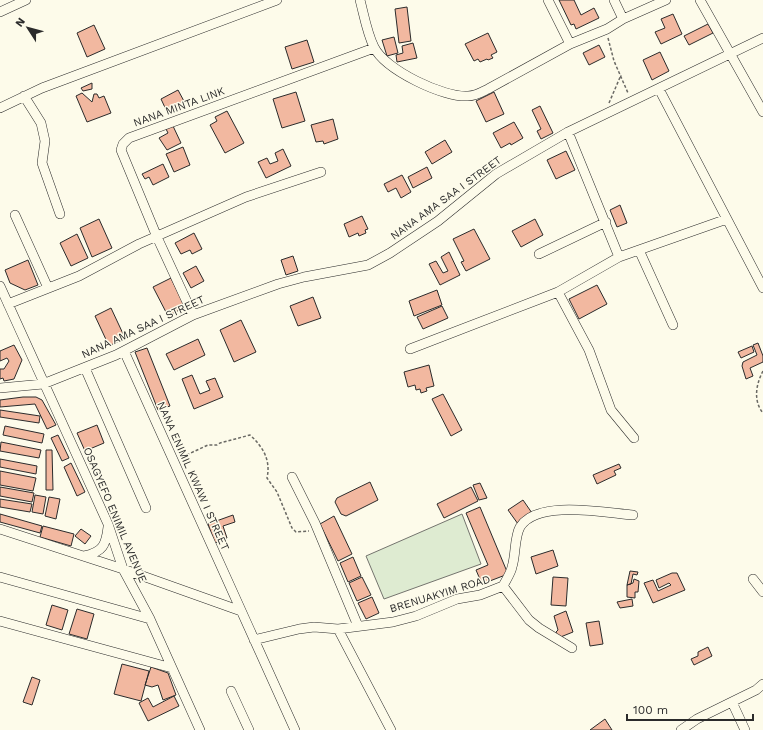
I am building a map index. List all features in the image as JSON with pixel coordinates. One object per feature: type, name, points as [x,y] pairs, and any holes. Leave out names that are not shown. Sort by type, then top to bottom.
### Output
[{"type":"street","points":[[0,12],[26,0]]},
{"type":"street","points":[[0,108],[24,96],[277,0]]},
{"type":"street","points":[[360,0],[374,48],[388,62],[423,84],[459,96],[476,95],[570,44],[607,29],[624,19],[666,0]]},
{"type":"street","points":[[548,0],[570,44]]},
{"type":"street","points":[[614,0],[624,19]]},
{"type":"street","points":[[700,0],[763,112]]},
{"type":"street","name":"NANA AMA SAA I STREET","points":[[0,388],[43,384],[124,351],[193,315],[278,284],[304,277],[368,265],[390,253],[438,221],[496,174],[568,132],[763,38]]},
{"type":"street","name":"NANA MINTA LINK","points":[[193,315],[157,237],[121,150],[123,144],[129,138],[374,48]]},
{"type":"street","points":[[659,89],[763,288]]},
{"type":"street","points":[[24,96],[41,123],[45,141],[42,163],[60,214]]},
{"type":"street","points":[[568,132],[619,257]]},
{"type":"street","points":[[8,304],[78,276],[157,237],[266,189],[321,172]]},
{"type":"street","points":[[15,215],[48,288]]},
{"type":"street","points":[[410,349],[558,292],[619,257],[727,220]]},
{"type":"street","points":[[539,254],[606,222]]},
{"type":"street","points":[[639,250],[673,325]]},
{"type":"street","name":"OSAGYEFO ENIMIL AVENUE","points":[[0,286],[43,384],[108,524],[123,569],[150,619],[200,730]]},
{"type":"street","points":[[558,292],[589,350],[611,410],[634,438]]},
{"type":"street","name":"NANA ENIMIL KWAW I STREET","points":[[124,351],[295,730]]},
{"type":"street","points":[[85,368],[146,508]]},
{"type":"street","points":[[292,477],[319,534],[358,626]]},
{"type":"street","name":"BRENUAKYIM ROAD","points":[[254,640],[299,629],[314,627],[338,629],[393,622],[457,599],[480,596],[503,586],[512,568],[520,528],[534,516],[547,512],[564,510],[633,515]]},
{"type":"street","points":[[84,556],[95,554],[106,542],[108,524]]},
{"type":"street","points":[[0,529],[123,569],[241,611]]},
{"type":"street","points":[[0,577],[150,619]]},
{"type":"street","points":[[753,579],[763,592]]},
{"type":"street","points":[[503,586],[529,620],[539,628],[572,648]]},
{"type":"street","points":[[0,621],[172,668]]},
{"type":"street","points":[[338,629],[391,730]]},
{"type":"street","points":[[681,730],[697,718],[756,690],[763,684]]},
{"type":"street","points":[[231,691],[248,730]]},
{"type":"street","points":[[732,702],[745,730]]},
{"type":"path","points":[[607,29],[614,61],[632,102]]},
{"type":"path","points":[[604,115],[621,76]]},
{"type":"path","points":[[763,371],[756,400],[758,407],[763,413]]},
{"type":"path","points":[[172,459],[187,456],[208,445],[217,445],[250,435],[264,451],[269,470],[267,478],[277,492],[292,528],[296,532],[305,532],[310,530],[319,534]]},
{"type":"green space","points":[[462,514],[481,564],[384,599],[366,556]]},
{"type":"building","points":[[559,0],[574,0],[581,15],[594,8],[599,18],[576,29],[574,24],[571,25]]},
{"type":"building","points":[[407,7],[411,41],[399,43],[395,9]]},
{"type":"building","points":[[673,14],[682,34],[661,44],[655,32],[665,28],[661,19]]},
{"type":"building","points":[[708,24],[713,33],[689,45],[684,36]]},
{"type":"building","points":[[94,25],[105,49],[87,57],[77,33]]},
{"type":"building","points":[[488,33],[497,52],[491,55],[493,58],[488,60],[487,59],[480,62],[478,59],[474,61],[465,44]]},
{"type":"building","points":[[394,37],[398,53],[387,56],[382,40]]},
{"type":"building","points":[[307,40],[314,62],[292,69],[285,47]]},
{"type":"building","points":[[413,43],[417,58],[397,62],[396,55],[403,53],[402,46]]},
{"type":"building","points":[[599,45],[605,57],[589,65],[583,53]]},
{"type":"building","points":[[660,52],[669,71],[652,80],[643,60]]},
{"type":"building","points":[[92,83],[92,89],[83,91],[81,88]]},
{"type":"building","points":[[178,90],[185,103],[175,107],[176,110],[168,114],[161,99]]},
{"type":"building","points":[[296,92],[305,121],[282,128],[273,99]]},
{"type":"building","points":[[494,92],[504,114],[486,122],[476,101]]},
{"type":"building","points":[[82,93],[92,102],[94,94],[97,94],[99,98],[104,96],[111,113],[87,122],[76,96]]},
{"type":"building","points":[[540,106],[553,133],[541,139],[537,131],[541,129],[532,110]]},
{"type":"building","points":[[227,111],[244,143],[225,153],[210,125],[217,121],[215,117]]},
{"type":"building","points":[[333,119],[338,139],[324,144],[323,141],[316,142],[311,125]]},
{"type":"building","points":[[514,122],[523,138],[511,145],[510,143],[501,148],[493,133]]},
{"type":"building","points":[[173,126],[181,143],[167,150],[159,138],[168,133],[166,129]]},
{"type":"building","points":[[445,140],[452,152],[432,164],[425,152]]},
{"type":"building","points":[[183,147],[190,165],[174,172],[166,154]]},
{"type":"building","points":[[283,149],[291,166],[266,178],[258,162],[267,158],[270,164],[278,161],[275,153]]},
{"type":"building","points":[[566,151],[575,170],[556,179],[547,160]]},
{"type":"building","points":[[163,164],[169,177],[153,185],[149,177],[145,179],[142,174]]},
{"type":"building","points":[[427,167],[432,178],[413,188],[408,177]]},
{"type":"building","points":[[402,175],[411,192],[401,198],[396,188],[388,192],[384,184]]},
{"type":"building","points":[[620,205],[627,223],[617,227],[610,210]]},
{"type":"building","points":[[362,216],[368,229],[365,230],[366,233],[359,236],[358,233],[349,237],[344,224]]},
{"type":"building","points":[[99,219],[112,248],[92,257],[80,228]]},
{"type":"building","points":[[535,219],[543,235],[521,247],[512,231]]},
{"type":"building","points":[[474,229],[490,259],[466,271],[461,262],[464,261],[453,239]]},
{"type":"building","points":[[194,233],[202,249],[192,254],[190,250],[181,254],[175,243]]},
{"type":"building","points":[[77,234],[88,258],[71,266],[60,243]]},
{"type":"building","points":[[449,252],[460,275],[440,285],[429,264],[436,261],[443,273],[448,271],[441,257]]},
{"type":"building","points":[[293,256],[298,271],[286,275],[281,260]]},
{"type":"building","points":[[28,260],[38,285],[25,290],[10,283],[5,270]]},
{"type":"building","points":[[196,266],[204,281],[191,288],[183,273]]},
{"type":"building","points":[[171,278],[185,307],[168,316],[153,287]]},
{"type":"building","points":[[597,285],[607,304],[579,319],[569,299]]},
{"type":"building","points":[[437,290],[442,305],[414,316],[409,301]]},
{"type":"building","points":[[313,297],[321,318],[298,326],[290,306]]},
{"type":"building","points":[[442,306],[448,318],[423,329],[417,317]]},
{"type":"building","points":[[111,308],[125,338],[109,346],[95,316]]},
{"type":"building","points":[[241,320],[256,352],[234,362],[220,330]]},
{"type":"building","points":[[198,339],[205,355],[174,370],[166,354]]},
{"type":"building","points":[[758,343],[763,356],[763,362],[750,368],[753,376],[746,379],[742,366],[743,362],[757,355],[753,345]]},
{"type":"building","points":[[14,345],[22,360],[14,379],[4,381],[3,378],[0,379],[0,369],[4,369],[9,361],[7,358],[0,361],[0,351]]},
{"type":"building","points":[[752,346],[754,352],[741,358],[738,352]]},
{"type":"building","points":[[147,348],[170,406],[158,410],[135,352]]},
{"type":"building","points":[[429,365],[434,386],[426,388],[427,391],[421,393],[420,389],[416,390],[415,385],[408,387],[404,372]]},
{"type":"building","points":[[192,375],[200,394],[210,390],[206,381],[215,378],[223,397],[194,409],[182,379]]},
{"type":"building","points":[[443,394],[462,430],[451,436],[432,399]]},
{"type":"building","points":[[36,397],[42,400],[56,425],[47,429],[35,404],[0,407],[0,400]]},
{"type":"building","points":[[0,410],[40,416],[39,423],[0,417]]},
{"type":"building","points":[[97,425],[104,443],[85,451],[77,433]]},
{"type":"building","points":[[5,426],[44,434],[42,443],[3,435]]},
{"type":"building","points":[[58,435],[69,458],[62,461],[51,438]]},
{"type":"building","points":[[1,442],[41,450],[39,458],[0,451]]},
{"type":"building","points":[[46,450],[52,450],[53,490],[46,490]]},
{"type":"building","points":[[0,459],[37,466],[36,474],[0,467]]},
{"type":"building","points":[[71,463],[85,492],[77,496],[64,467]]},
{"type":"building","points":[[619,464],[621,468],[614,471],[616,475],[597,484],[593,475]]},
{"type":"building","points":[[0,471],[36,478],[33,491],[0,485]]},
{"type":"building","points":[[370,482],[378,500],[346,516],[341,514],[335,502],[337,498]]},
{"type":"building","points":[[480,483],[487,498],[479,500],[473,485]]},
{"type":"building","points":[[0,487],[34,493],[32,502],[0,496]]},
{"type":"building","points":[[471,487],[478,501],[444,518],[437,504]]},
{"type":"building","points":[[35,495],[46,497],[43,514],[32,512]]},
{"type":"building","points":[[49,497],[60,499],[56,519],[45,516]]},
{"type":"building","points":[[0,499],[32,504],[30,512],[0,507]]},
{"type":"building","points":[[523,500],[532,513],[518,524],[508,510]]},
{"type":"building","points":[[480,507],[508,574],[482,584],[476,570],[488,565],[466,513]]},
{"type":"building","points":[[0,514],[42,526],[40,533],[0,522]]},
{"type":"building","points":[[233,515],[235,522],[223,526],[227,538],[215,543],[208,524]]},
{"type":"building","points":[[334,516],[352,554],[338,561],[320,524]]},
{"type":"building","points":[[43,526],[74,534],[71,546],[40,537]]},
{"type":"building","points":[[81,529],[91,536],[85,544],[75,536]]},
{"type":"building","points":[[553,550],[558,566],[536,574],[531,557]]},
{"type":"building","points":[[353,557],[361,576],[348,582],[340,563]]},
{"type":"building","points":[[630,571],[638,572],[637,575],[633,574],[631,584],[627,585]]},
{"type":"building","points":[[672,573],[677,573],[685,590],[653,603],[644,583],[653,580],[658,591],[671,585],[669,583],[659,588],[656,580]]},
{"type":"building","points":[[362,577],[371,595],[357,601],[349,583]]},
{"type":"building","points":[[553,577],[568,578],[566,606],[551,605]]},
{"type":"building","points":[[634,579],[639,581],[638,592],[635,592],[635,598],[627,597],[627,585],[633,583]]},
{"type":"building","points":[[372,597],[379,613],[366,619],[358,603]]},
{"type":"building","points":[[632,599],[633,606],[620,608],[617,602]]},
{"type":"building","points":[[52,605],[68,610],[62,630],[46,625]]},
{"type":"building","points":[[77,609],[94,614],[87,639],[69,634]]},
{"type":"building","points":[[566,611],[573,632],[558,638],[556,632],[558,630],[554,616]]},
{"type":"building","points":[[599,621],[603,644],[590,646],[586,623]]},
{"type":"building","points":[[708,647],[712,656],[694,665],[691,659],[698,656],[698,652]]},
{"type":"building","points":[[122,664],[149,671],[141,701],[114,694]]},
{"type":"building","points":[[151,667],[168,673],[176,695],[163,700],[158,685],[152,687],[145,685]]},
{"type":"building","points":[[32,677],[40,680],[32,705],[23,702]]},
{"type":"building","points":[[174,696],[179,706],[148,721],[139,703],[148,698],[153,707]]},
{"type":"building","points":[[605,719],[612,730],[590,730]]}]
